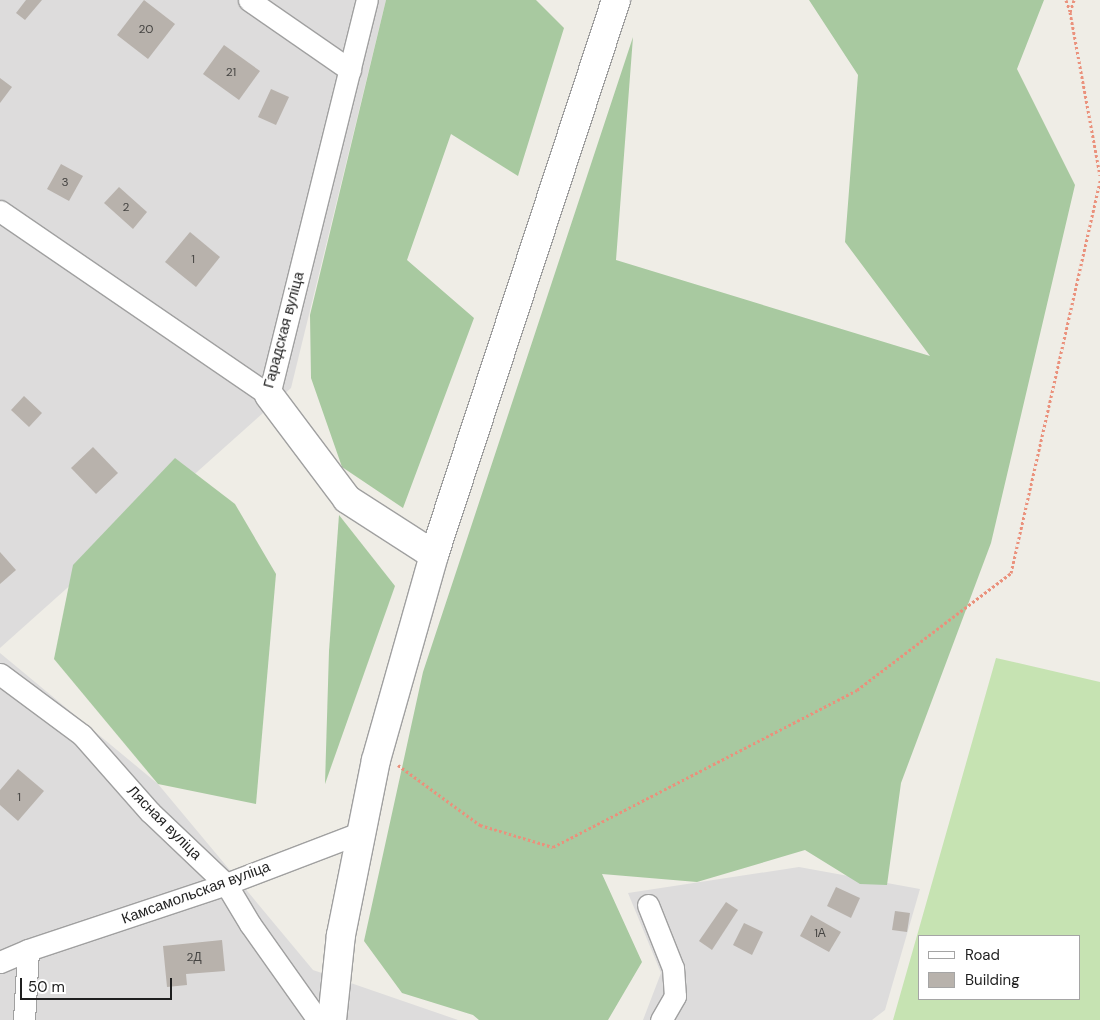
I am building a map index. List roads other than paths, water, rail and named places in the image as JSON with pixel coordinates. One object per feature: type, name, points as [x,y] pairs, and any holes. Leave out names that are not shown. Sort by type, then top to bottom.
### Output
[{"type":"street","points":[[249,0],[350,70]]},
{"type":"street","name":"Гарадская вуліца","points":[[0,211],[269,394],[367,0]]},
{"type":"street","points":[[332,1020],[341,934],[378,756],[434,555],[616,0]]},
{"type":"street","points":[[269,394],[347,499],[434,555]]},
{"type":"street","name":"Лясная вуліца","points":[[0,674],[82,735],[150,812],[226,884],[250,924],[318,1020]]},
{"type":"street","name":"Камсамольская вуліца","points":[[0,962],[28,950],[226,884],[362,832]]},
{"type":"street","points":[[648,905],[674,968],[675,996],[661,1020]]},
{"type":"street","points":[[24,1020],[28,950]]}]
